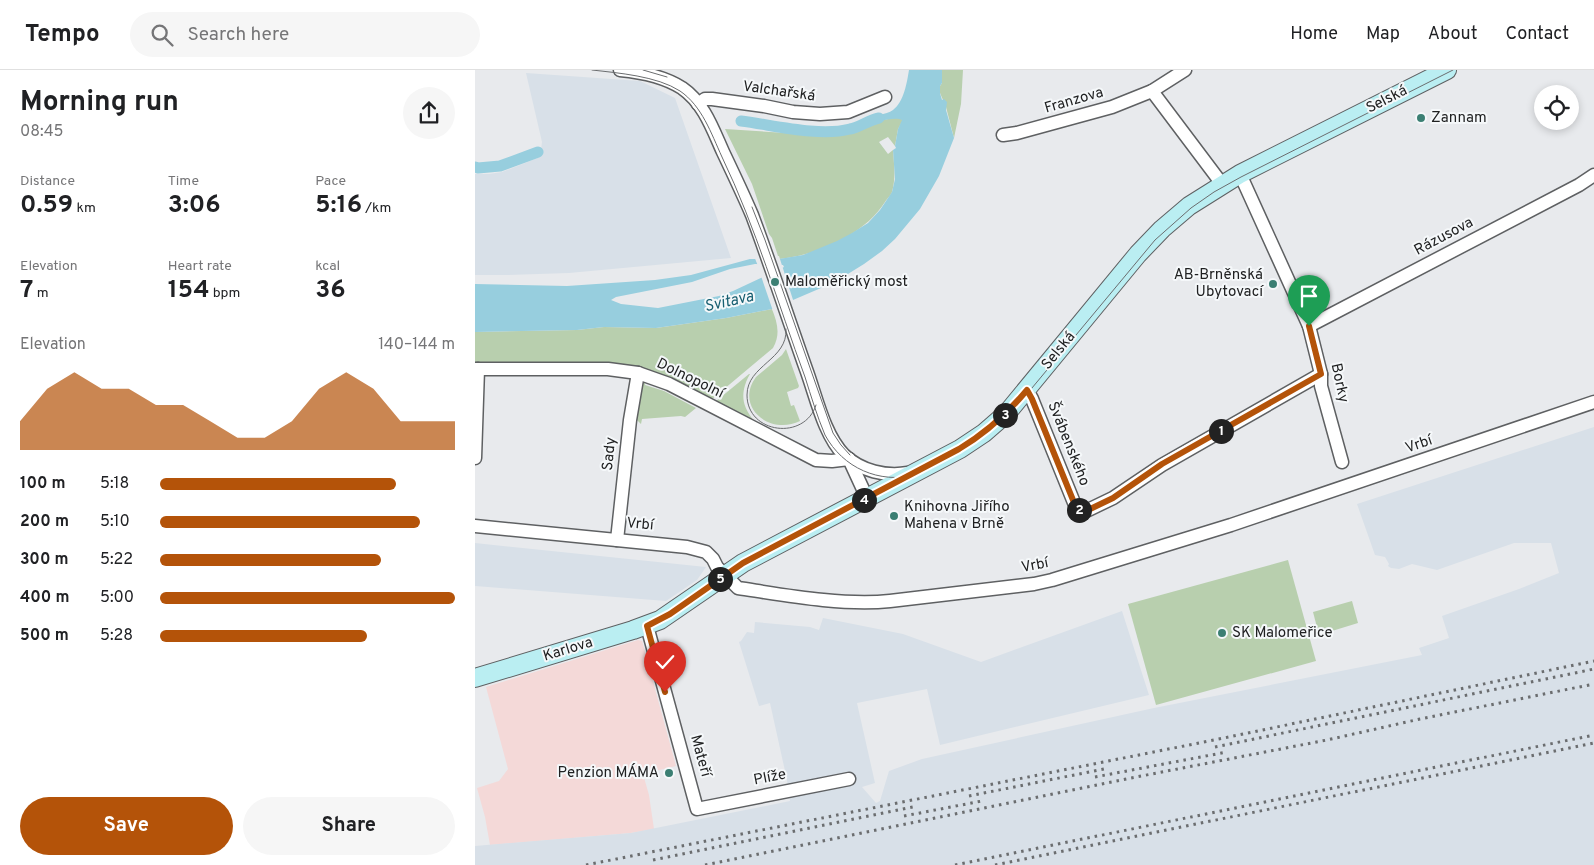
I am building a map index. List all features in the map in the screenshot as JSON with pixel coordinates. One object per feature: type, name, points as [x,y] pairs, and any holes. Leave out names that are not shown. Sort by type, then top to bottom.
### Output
[{"type":"main road","name":"Selská","points":[[653,623],[680,607],[743,563],[915,472],[938,462],[984,433],[1007,413],[1027,390],[1153,238],[1218,178],[1240,174],[1447,70]]},
{"type":"main road","name":"Karlova","points":[[475,678],[653,623]]},
{"type":"street","points":[[620,70],[670,82],[682,88],[698,104]]},
{"type":"street","name":"Franzova","points":[[1003,135],[1017,133],[1112,107],[1152,91],[1185,70]]},
{"type":"street","points":[[1152,91],[1218,178]]},
{"type":"street","name":"Valchařská","points":[[698,104],[705,99],[712,99],[793,112],[835,113],[848,112],[885,97]]},
{"type":"street","name":"Dolnopolní","points":[[698,104],[710,123],[741,189],[828,431],[837,446],[849,459],[861,466],[876,472],[897,475],[915,472]]},
{"type":"street","name":"Borky","points":[[1240,174],[1309,326],[1321,374],[1321,386],[1342,462]]},
{"type":"street","name":"Rázusova","points":[[1309,326],[1579,185],[1594,175]]},
{"type":"street","points":[[475,458],[477,369]]},
{"type":"street","name":"Dolnopolní","points":[[477,369],[608,370],[638,373],[669,384],[816,460],[833,461],[849,459]]},
{"type":"street","name":"Sady","points":[[617,540],[630,420],[638,373]]},
{"type":"street","name":"Švábenského","points":[[1027,390],[1077,510],[1084,512],[1113,498],[1162,464],[1321,374]]},
{"type":"street","name":"Vrbí","points":[[475,526],[687,547],[706,552],[738,588],[805,597],[869,602],[1034,584],[1071,575],[1203,534],[1594,402]]},
{"type":"street","name":"Dolnopolní","points":[[849,459],[867,498]]},
{"type":"street","name":"Mateří","points":[[653,623],[697,809]]},
{"type":"street","name":"Plíže","points":[[697,809],[849,779]]},
{"type":"shaded area","points":[[526,73],[640,81],[675,98],[731,258],[569,273],[475,275],[475,174],[502,172],[540,157],[542,142]]},
{"type":"shaded area","points":[[1594,427],[1594,865],[475,865],[475,846],[631,833],[790,801],[770,703],[759,706],[739,642],[747,632],[754,633],[755,622],[810,627],[819,630],[823,618],[903,634],[981,662],[1122,611],[1149,695],[940,745],[927,689],[857,703],[875,783],[862,787],[876,803],[880,801],[889,771],[922,759],[1154,708],[1422,655],[1419,648],[1449,638],[1442,616],[1559,573],[1551,543],[1514,543],[1437,570],[1412,564],[1399,569],[1391,568],[1388,566],[1389,564],[1385,557],[1375,555],[1357,504]]},
{"type":"shaded area","points":[[475,543],[706,567],[697,580],[666,601],[475,586]]},
{"type":"shaded area","points":[[638,640],[642,641],[676,766],[643,774],[649,795],[654,829],[631,833],[490,845],[477,788],[499,781],[508,769],[486,687]]},
{"type":"green space","points":[[942,70],[963,70],[961,104],[954,138],[946,107],[940,93]]},
{"type":"green space","points":[[898,117],[903,120],[898,129],[895,146],[888,137],[879,142],[888,154],[893,150],[894,176],[891,193],[876,214],[853,233],[824,248],[794,257],[779,259],[752,184],[725,129],[818,135],[849,134],[873,122]]},
{"type":"green space","points":[[772,309],[778,333],[773,348],[711,400],[672,380],[475,365],[475,332],[577,330],[604,327],[656,328]]},
{"type":"green space","points":[[786,349],[799,386],[787,392],[791,406],[794,405],[800,421],[789,425],[777,425],[767,422],[752,408],[749,399],[750,388],[756,377],[782,355]]},
{"type":"green space","points":[[749,374],[744,389],[744,402],[749,414],[759,426],[715,402]]},
{"type":"green space","points":[[645,380],[645,385],[664,391],[696,408],[685,417],[642,419],[641,424],[636,419],[642,383]]},
{"type":"green space","name":"SK Malomeřice","points":[[1288,560],[1316,661],[1156,705],[1128,604]]},
{"type":"green space","points":[[1352,601],[1358,623],[1319,635],[1313,612]]},
{"type":"water","name":"Svitava","points":[[909,70],[942,70],[940,93],[942,100],[944,99],[947,102],[946,110],[954,138],[939,176],[920,209],[895,239],[882,251],[835,282],[772,309],[656,328],[604,327],[577,330],[475,332],[475,284],[567,286],[655,280],[691,275],[750,259],[779,259],[803,255],[852,233],[868,223],[880,210],[892,192],[895,179],[893,150],[896,148],[898,129],[902,120],[890,119],[866,126],[864,121],[890,112],[897,106],[904,92]],"holes":[[[755,264],[783,265],[784,267],[719,296],[658,308],[621,304],[611,300],[616,297],[692,282],[730,269]]]},
{"type":"pier","name":"Maloměřický most","points":[[754,256],[779,256],[794,303],[773,311],[761,276],[780,267],[758,266]]},
{"type":"waterway","points":[[741,121],[796,130],[824,132],[850,129],[879,118]]},
{"type":"waterway","points":[[475,167],[500,166],[538,152]]},
{"type":"tram line","points":[[592,70],[637,76],[671,86],[688,97],[700,112],[746,211],[825,435],[833,447],[852,465],[863,471],[889,477],[902,477],[925,472],[959,453],[1002,421],[1017,406],[1155,240],[1191,208],[1241,177],[1453,70]]},
{"type":"tram line","points":[[643,70],[667,77]]},
{"type":"tram line","points":[[752,207],[833,433],[850,455]]},
{"type":"tram line","points":[[786,329],[785,340],[781,348],[753,376],[747,395],[750,408],[756,418],[766,425],[777,428],[789,428],[801,424],[810,417],[816,405]]},
{"type":"railway","points":[[586,865],[1224,738],[1594,661]]},
{"type":"railway","points":[[1215,747],[1594,669]]},
{"type":"railway","points":[[705,865],[1327,740],[1594,684]]},
{"type":"railway","points":[[955,865],[1594,735]]},
{"type":"railway","points":[[995,865],[1594,743]]},
{"type":"railway","points":[[1095,777],[1227,752]]},
{"type":"railway","points":[[969,796],[1104,769]]},
{"type":"railway","points":[[904,816],[982,801]]},
{"type":"railway","points":[[653,860],[913,807]]},
{"type":"place","name":"Zannam","points":[[1421,118]]},
{"type":"place","name":"Maloměřický most","points":[[775,282]]},
{"type":"place","name":"AB-Brněnská Ubytovací","points":[[1273,284]]},
{"type":"place","name":"Knihovna Jiřího Mahena v Brně","points":[[894,516]]},
{"type":"place","name":"SK Malomeřice","points":[[1222,633]]},
{"type":"place","name":"Penzion MÁMA","points":[[669,773]]},
{"type":"route","points":[[665,692],[647,626],[670,614],[743,563],[915,472],[926,468],[977,439],[1007,413],[1027,390],[1077,510],[1084,512],[1113,498],[1162,464],[1321,374],[1309,326]]}]
